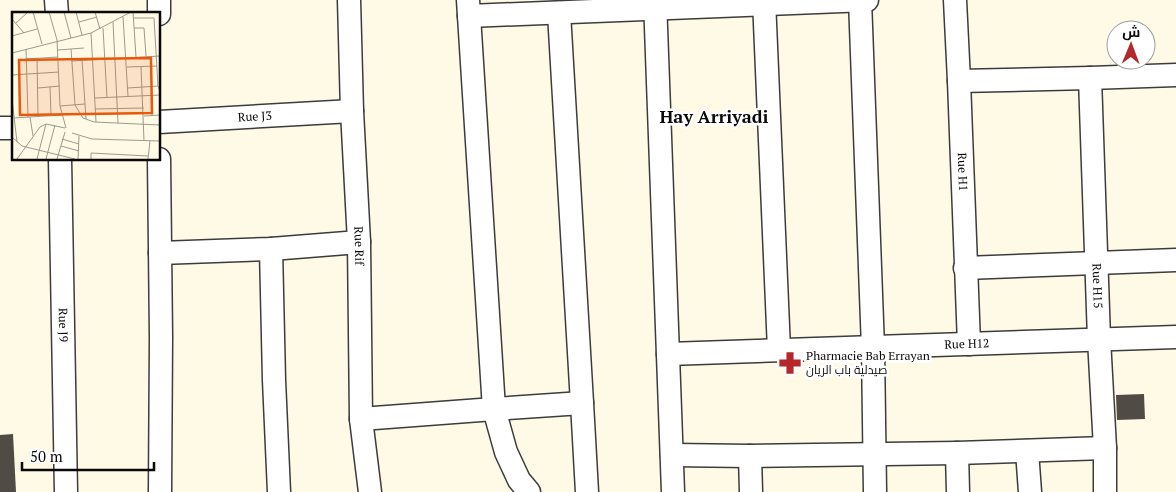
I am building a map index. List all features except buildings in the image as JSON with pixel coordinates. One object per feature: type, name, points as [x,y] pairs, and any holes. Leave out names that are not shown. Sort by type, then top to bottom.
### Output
[{"type":"street","name":"Rue Rif","points":[[349,0],[358,242],[361,419],[370,492]]},
{"type":"street","points":[[860,0],[873,348],[875,492]]},
{"type":"street","points":[[528,492],[519,480],[506,452],[494,408],[468,8],[560,13],[655,4],[867,0]]},
{"type":"street","name":"Rue H1","points":[[955,0],[969,344]]},
{"type":"street","points":[[764,2],[779,350]]},
{"type":"street","points":[[655,4],[673,492]]},
{"type":"street","points":[[560,13],[586,492]]},
{"type":"street","points":[[959,80],[1176,75]]},
{"type":"street","name":"Rue H15","points":[[1090,78],[1105,492]]},
{"type":"street","name":"Rue J3","points":[[160,122],[352,111]]},
{"type":"street","name":"Rue J9","points":[[60,160],[66,492]]},
{"type":"street","points":[[159,160],[160,492]]},
{"type":"street","points":[[160,253],[271,250],[358,242]]},
{"type":"street","points":[[271,250],[278,492]]},
{"type":"street","points":[[965,268],[1176,260]]},
{"type":"street","name":"Rue H12","points":[[668,354],[1176,337]]},
{"type":"street","points":[[361,419],[582,403]]},
{"type":"street","points":[[672,455],[750,456],[957,453],[1104,448]]},
{"type":"street","points":[[1027,451],[1030,492]]},
{"type":"street","points":[[957,453],[958,492]]},
{"type":"street","points":[[750,456],[751,492]]},
{"type":"place","name":"Pharmacie Bab Errayan صيدلية باب الريان","points":[[790,363]]},
{"type":"district","name":"Hay Arriyadi","points":[[714,117]]}]
